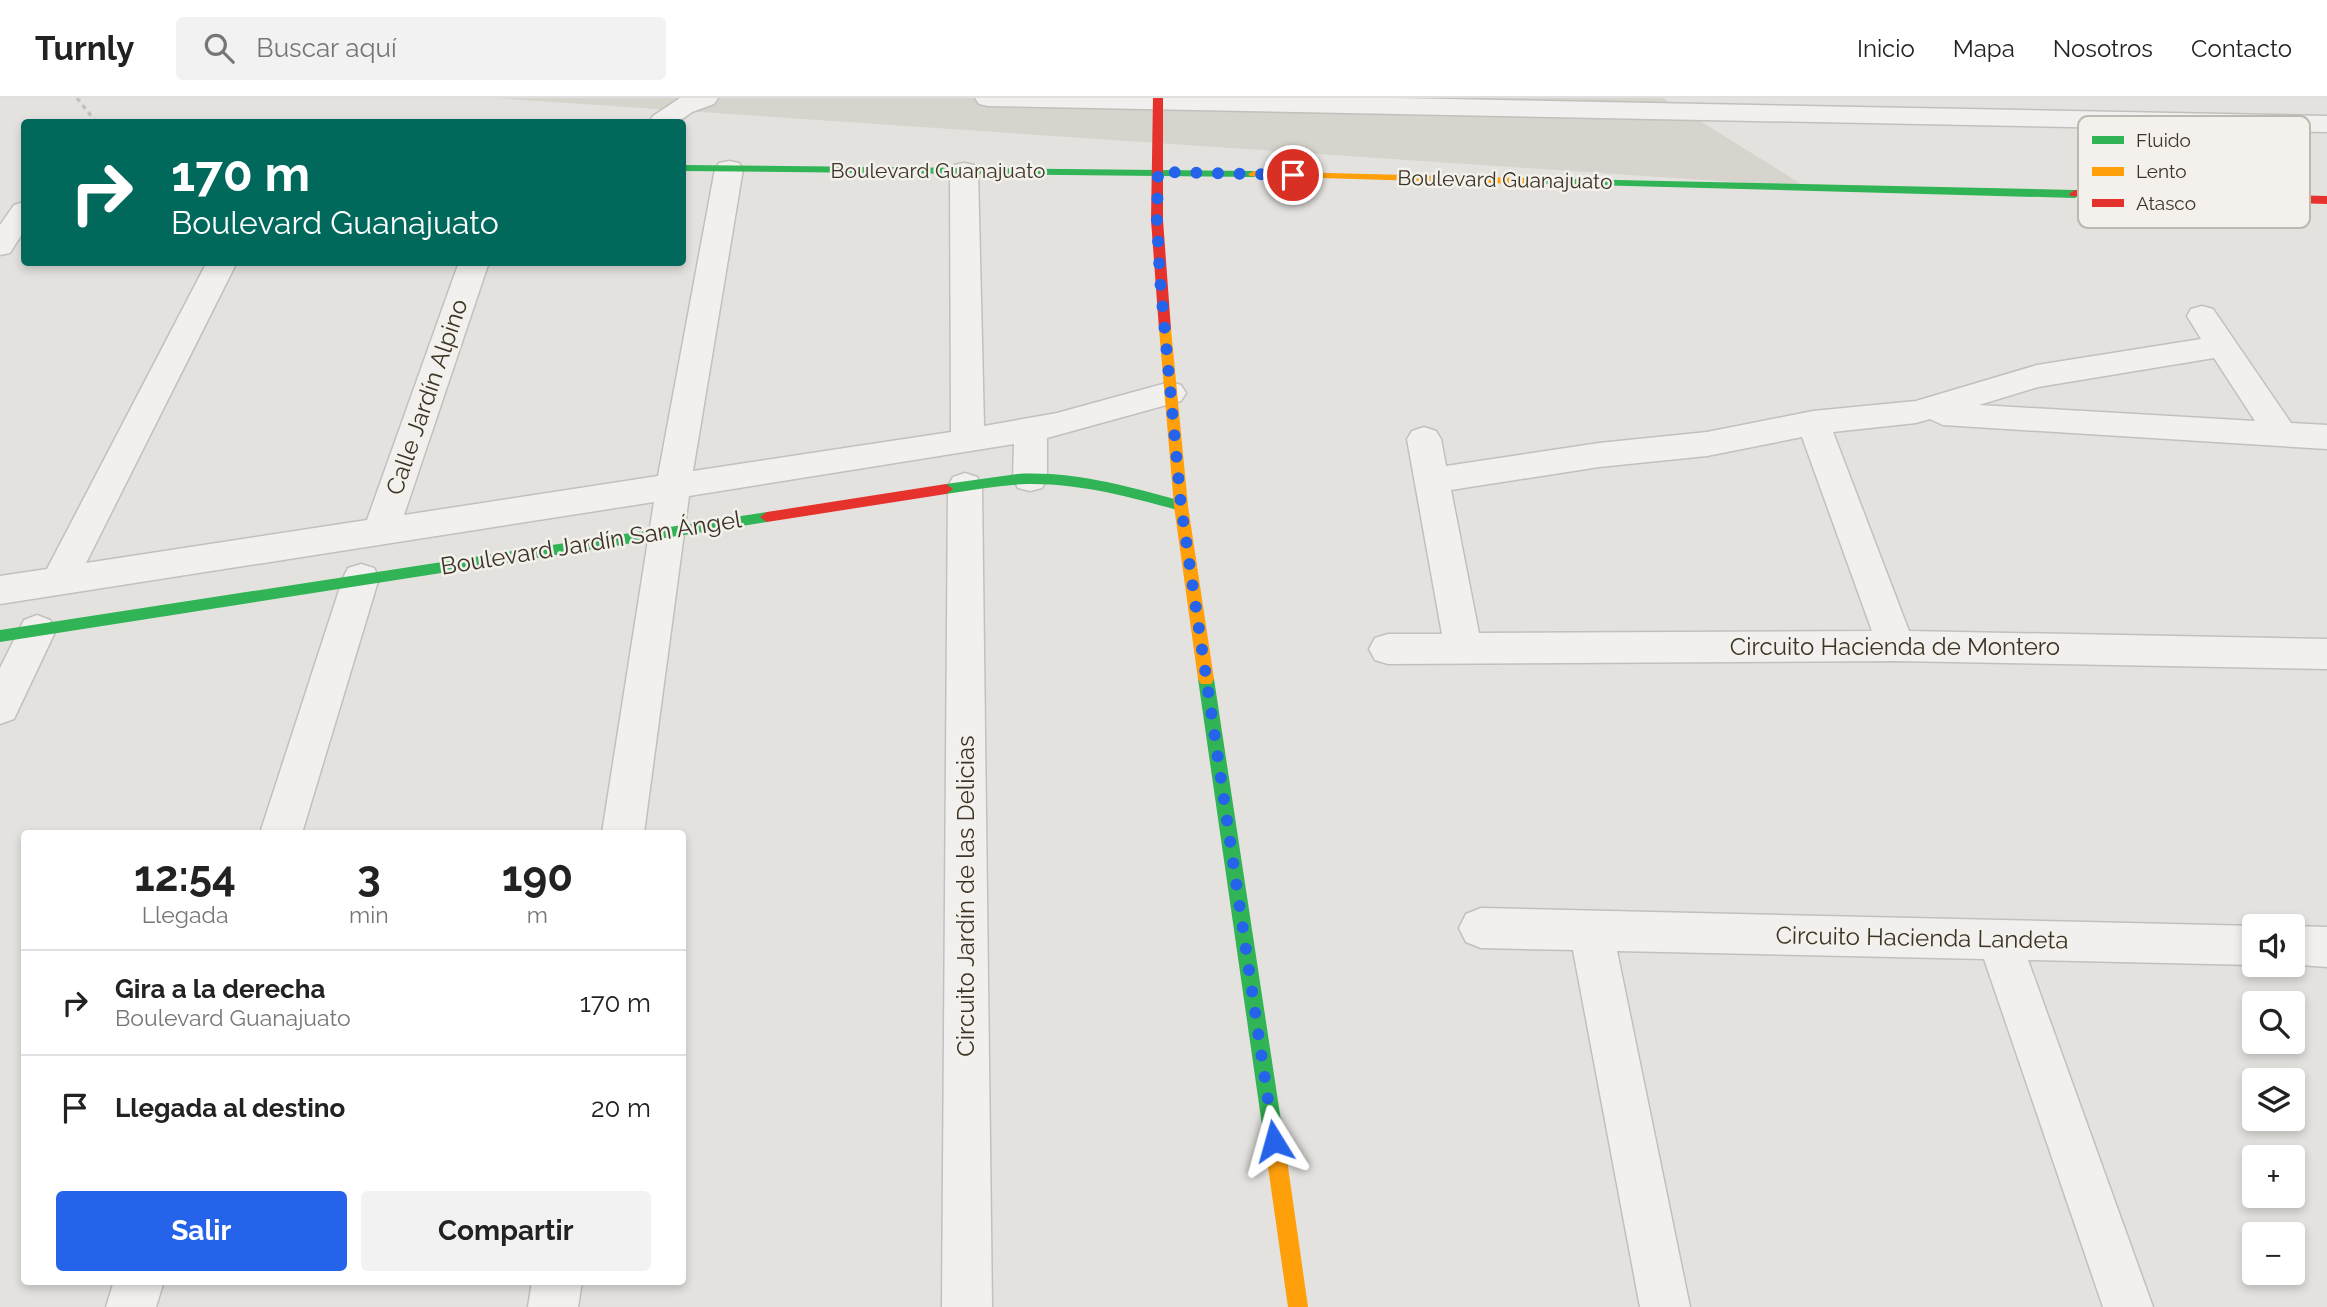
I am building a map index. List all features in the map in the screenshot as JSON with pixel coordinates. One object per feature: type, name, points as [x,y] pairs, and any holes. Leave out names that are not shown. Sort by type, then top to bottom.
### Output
[{"type":"street","points":[[666,119],[684,106],[705,98]]},
{"type":"street","points":[[988,98],[1847,106],[2078,118]]},
{"type":"street","points":[[2059,98],[2078,117]]},
{"type":"street","points":[[2232,98],[2246,116]]},
{"type":"street","points":[[1158,99],[1157,220],[1160,279],[1181,506],[1298,1307]]},
{"type":"street","name":"Boulevard Guanajuato","points":[[686,168],[1158,172],[2078,194]]},
{"type":"street","points":[[623,830],[673,488],[729,169]]},
{"type":"street","points":[[964,171],[968,442]]},
{"type":"street","points":[[0,246],[21,215]]},
{"type":"street","points":[[60,581],[220,266]]},
{"type":"street","name":"Calle Jardín Alpino","points":[[381,531],[473,266]]},
{"type":"street","points":[[2202,316],[2282,436]]},
{"type":"street","points":[[1916,412],[2037,376],[2222,346]]},
{"type":"street","name":"Boulevard Jardín San Ángel","points":[[0,590],[968,442],[1093,416],[1170,393]]},
{"type":"street","points":[[1432,481],[1599,455],[1707,444],[1813,423],[1916,412],[2327,437]]},
{"type":"street","points":[[1813,423],[1896,646]]},
{"type":"street","points":[[1030,479],[1031,429]]},
{"type":"street","points":[[1424,439],[1463,646]]},
{"type":"street","name":"Boulevard Jardín San Ángel","points":[[0,636],[965,486],[1030,479],[1078,482],[1124,490],[1181,506]]},
{"type":"street","name":"Circuito Jardín de las Delicias","points":[[965,486],[967,1307]]},
{"type":"street","points":[[206,604],[226,555]]},
{"type":"street","points":[[282,830],[361,578]]},
{"type":"street","points":[[0,708],[37,630]]},
{"type":"street","name":"Circuito Hacienda de Montero","points":[[1388,649],[1463,646],[1896,646],[2327,654]]},
{"type":"street","name":"Circuito Hacienda Landeta","points":[[1480,928],[2242,946]]},
{"type":"street","points":[[1591,931],[1665,1307]]},
{"type":"street","points":[[1999,940],[2129,1307]]},
{"type":"street","points":[[2305,946],[2327,947]]},
{"type":"street","points":[[131,1307],[138,1285]]},
{"type":"street","points":[[553,1307],[556,1285]]},
{"type":"path","points":[[77,98],[94,119]]},
{"type":"shaded area","points":[[494,98],[1663,98],[1806,187]]},
{"type":"traffic: fast","points":[[686,168],[1254,174]]},
{"type":"traffic: fast","points":[[1523,181],[2075,194]]},
{"type":"traffic: fast","points":[[946,489],[1007,480],[1047,479],[1105,487],[1181,506]]},
{"type":"traffic: fast","points":[[0,636],[767,517]]},
{"type":"traffic: fast","points":[[1206,679],[1278,1167]]},
{"type":"traffic: slow","points":[[1254,174],[1523,181]]},
{"type":"traffic: slow","points":[[1165,329],[1181,506],[1206,679]]},
{"type":"traffic: slow","points":[[1278,1167],[1298,1307]]},
{"type":"traffic: jam","points":[[1158,98],[1157,220],[1165,329]]},
{"type":"traffic: jam","points":[[2310,200],[2327,200]]},
{"type":"traffic: jam","points":[[767,517],[946,489]]},
{"type":"route","points":[[1274,1141],[1181,506],[1157,220],[1158,172],[1293,175]]}]
